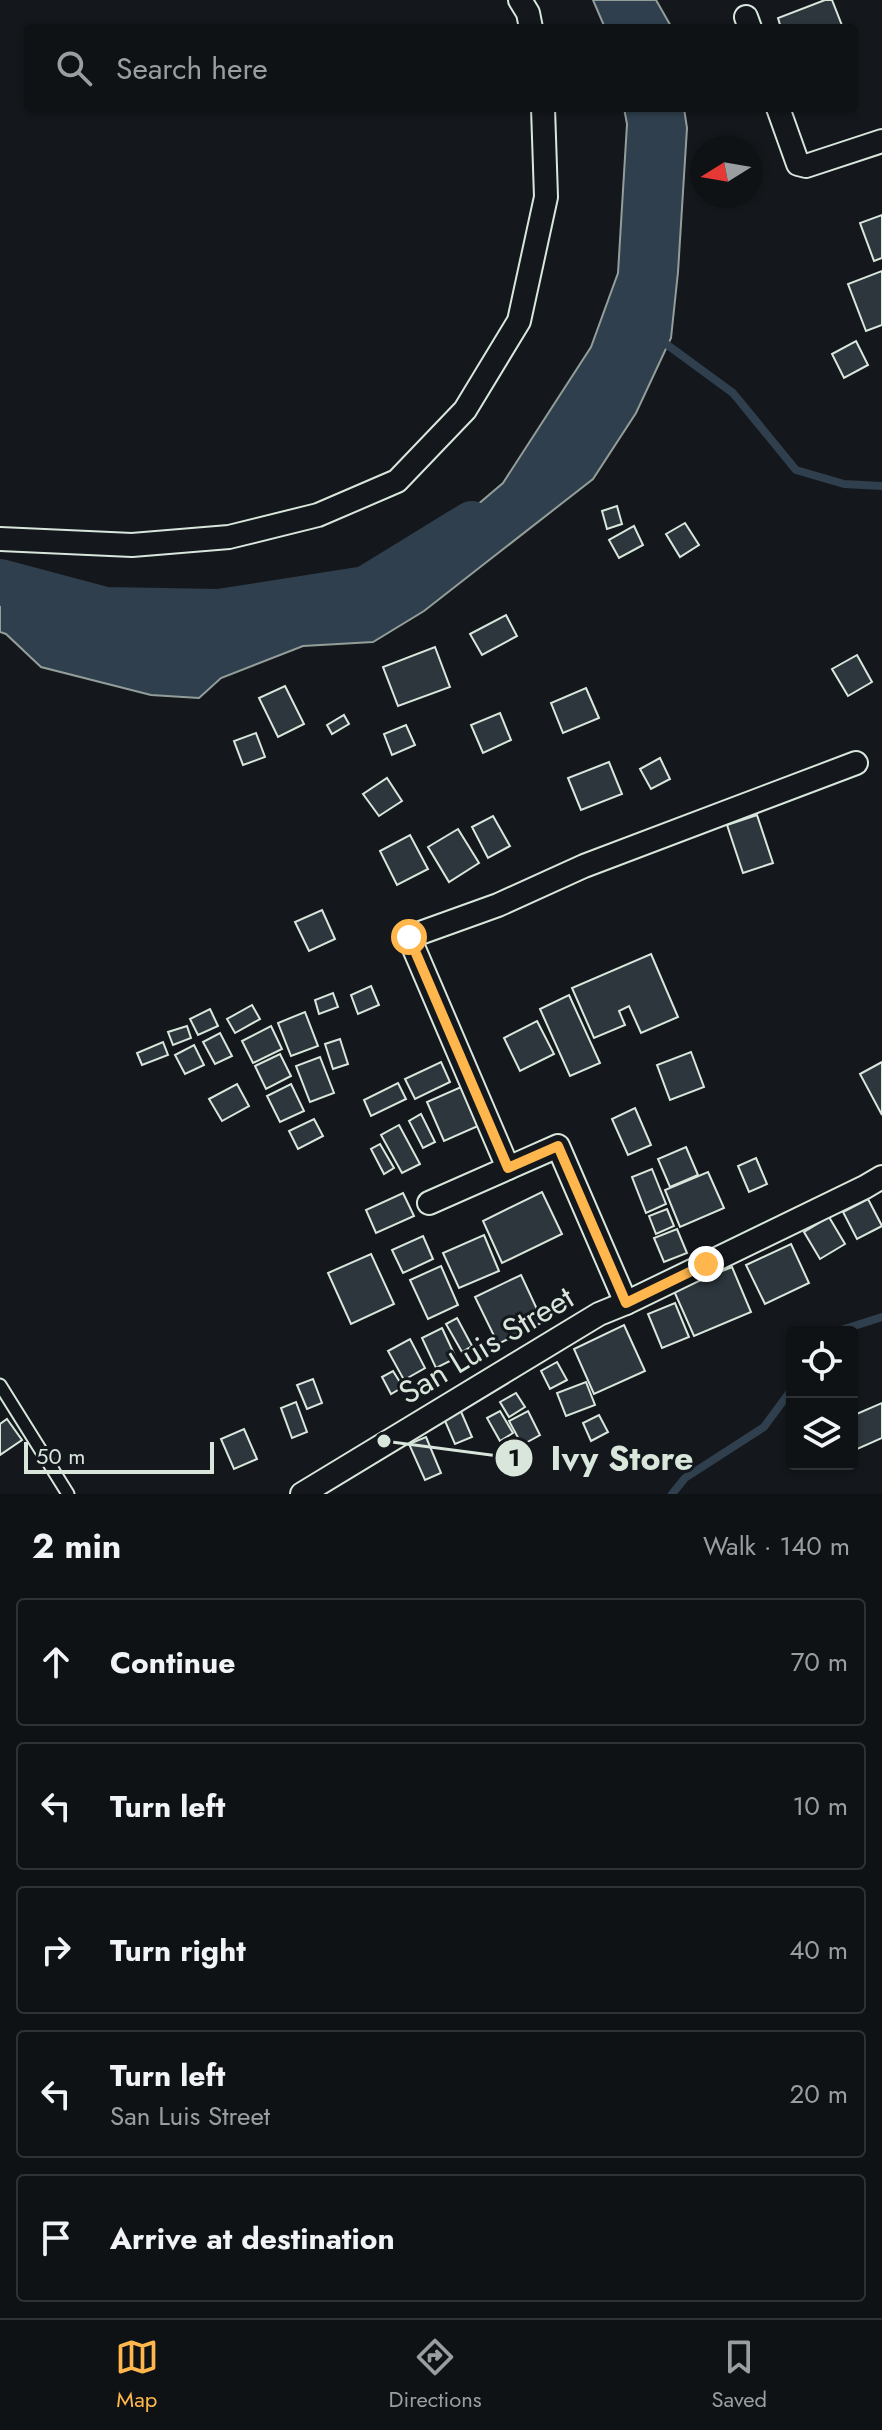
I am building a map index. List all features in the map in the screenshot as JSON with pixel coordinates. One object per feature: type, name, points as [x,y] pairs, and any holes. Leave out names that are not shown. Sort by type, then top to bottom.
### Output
[{"type":"street","points":[[520,0],[530,24]]},
{"type":"street","points":[[0,539],[132,545],[229,537],[318,515],[397,481],[465,410],[519,321],[546,197],[543,112]]},
{"type":"street","points":[[779,112],[798,164],[806,166],[882,141]]},
{"type":"street","points":[[508,1168],[409,937],[498,905],[584,866],[856,763]]},
{"type":"street","points":[[429,1203],[558,1146],[626,1303]]},
{"type":"street","name":"San Luis Street","points":[[302,1494],[599,1314],[882,1177]]},
{"type":"lane","points":[[0,1385],[68,1494]]},
{"type":"water","points":[[593,0],[656,0],[670,24],[603,24]]},
{"type":"water","points":[[625,112],[685,112],[687,128],[678,272],[671,338],[636,413],[593,479],[424,611],[373,642],[303,646],[221,678],[199,698],[151,695],[41,667],[0,632],[0,575],[49,596],[93,608],[170,619],[250,619],[366,610],[430,545],[503,483],[591,347],[618,273],[627,124]]},
{"type":"building","points":[[832,0],[841,24],[780,24],[778,18]]},
{"type":"building","points":[[882,215],[882,258],[874,261],[860,223]]},
{"type":"building","points":[[882,271],[882,325],[866,331],[848,284]]},
{"type":"building","points":[[856,341],[868,365],[844,378],[832,354]]},
{"type":"building","points":[[617,506],[622,524],[607,529],[602,511]]},
{"type":"building","points":[[685,523],[699,545],[680,557],[666,534]]},
{"type":"building","points":[[634,526],[643,545],[619,558],[609,540]]},
{"type":"building","points":[[506,615],[517,636],[482,655],[470,634]]},
{"type":"building","points":[[435,647],[450,687],[398,706],[383,667]]},
{"type":"building","points":[[857,655],[872,682],[848,696],[832,669]]},
{"type":"building","points":[[285,686],[304,724],[278,737],[259,698]]},
{"type":"building","points":[[586,688],[599,718],[563,733],[551,703]]},
{"type":"building","points":[[500,713],[511,740],[483,753],[471,725]]},
{"type":"building","points":[[344,715],[349,724],[332,734],[327,725]]},
{"type":"building","points":[[406,725],[415,745],[392,755],[384,734]]},
{"type":"building","points":[[256,733],[265,757],[243,765],[234,741]]},
{"type":"building","points":[[660,758],[670,779],[651,789],[640,769]]},
{"type":"building","points":[[609,762],[622,794],[581,810],[568,778]]},
{"type":"building","points":[[387,778],[402,801],[379,816],[363,794]]},
{"type":"building","points":[[757,815],[773,863],[743,873],[727,825]]},
{"type":"building","points":[[493,816],[510,846],[488,858],[472,827]]},
{"type":"building","points":[[458,829],[479,863],[449,882],[428,847]]},
{"type":"building","points":[[410,835],[428,869],[397,885],[380,851]]},
{"type":"building","points":[[322,910],[335,939],[309,951],[295,922]]},
{"type":"building","points":[[651,954],[678,1017],[641,1033],[629,1006],[619,1011],[625,1025],[594,1038],[572,988]]},
{"type":"building","points":[[371,986],[379,1005],[358,1014],[351,995]]},
{"type":"building","points":[[333,993],[338,1007],[319,1014],[315,1000]]},
{"type":"building","points":[[569,995],[600,1063],[570,1076],[540,1009]]},
{"type":"building","points":[[252,1005],[260,1019],[235,1033],[227,1019]]},
{"type":"building","points":[[210,1009],[218,1026],[198,1035],[190,1019]]},
{"type":"building","points":[[305,1012],[318,1046],[291,1056],[278,1023]]},
{"type":"building","points":[[537,1021],[554,1054],[520,1071],[504,1038]]},
{"type":"building","points":[[187,1026],[191,1038],[173,1045],[168,1032]]},
{"type":"building","points":[[271,1026],[282,1049],[253,1063],[242,1041]]},
{"type":"building","points":[[220,1033],[232,1056],[215,1064],[203,1042]]},
{"type":"building","points":[[340,1039],[348,1064],[333,1069],[325,1044]]},
{"type":"building","points":[[163,1042],[168,1055],[142,1065],[137,1053]]},
{"type":"building","points":[[194,1045],[204,1065],[185,1074],[175,1055]]},
{"type":"building","points":[[691,1052],[704,1087],[670,1100],[657,1065]]},
{"type":"building","points":[[280,1054],[291,1076],[266,1089],[255,1066]]},
{"type":"building","points":[[320,1057],[334,1093],[310,1102],[296,1066]]},
{"type":"building","points":[[441,1062],[450,1082],[415,1099],[405,1079]]},
{"type":"building","points":[[882,1062],[882,1115],[860,1074]]},
{"type":"building","points":[[398,1083],[406,1099],[371,1116],[364,1100]]},
{"type":"building","points":[[237,1084],[249,1106],[222,1121],[209,1099]]},
{"type":"building","points":[[291,1084],[304,1111],[280,1122],[267,1096]]},
{"type":"building","points":[[461,1087],[478,1126],[444,1141],[427,1102]]},
{"type":"building","points":[[635,1108],[651,1145],[628,1155],[612,1119]]},
{"type":"building","points":[[421,1114],[435,1142],[423,1148],[409,1121]]},
{"type":"building","points":[[314,1119],[323,1136],[298,1149],[289,1131]]},
{"type":"building","points":[[399,1125],[420,1164],[402,1173],[381,1135]]},
{"type":"building","points":[[380,1144],[394,1168],[384,1174],[371,1149]]},
{"type":"building","points":[[686,1147],[698,1175],[670,1187],[658,1159]]},
{"type":"building","points":[[756,1158],[767,1184],[749,1192],[738,1166]]},
{"type":"building","points":[[652,1169],[666,1204],[646,1213],[632,1177]]},
{"type":"building","points":[[708,1172],[724,1208],[680,1227],[665,1190]]},
{"type":"building","points":[[542,1192],[562,1234],[502,1263],[483,1221]]},
{"type":"building","points":[[403,1193],[414,1216],[376,1233],[366,1210]]},
{"type":"building","points":[[868,1199],[882,1226],[857,1239],[843,1212]]},
{"type":"building","points":[[667,1209],[674,1226],[656,1234],[649,1216]]},
{"type":"building","points":[[829,1217],[845,1244],[820,1259],[804,1232]]},
{"type":"building","points":[[677,1229],[687,1253],[664,1262],[654,1238]]},
{"type":"building","points":[[484,1235],[499,1271],[459,1288],[443,1253]]},
{"type":"building","points":[[423,1236],[433,1259],[403,1273],[392,1250]]},
{"type":"building","points":[[791,1244],[809,1283],[765,1304],[746,1265]]},
{"type":"building","points":[[371,1254],[394,1304],[351,1324],[328,1273]]},
{"type":"building","points":[[441,1266],[458,1305],[428,1319],[410,1280]]},
{"type":"building","points":[[732,1267],[751,1312],[694,1336],[674,1291]]},
{"type":"building","points":[[521,1275],[543,1322],[498,1344],[475,1297]]},
{"type":"building","points":[[675,1303],[689,1337],[662,1348],[648,1314]]},
{"type":"building","points":[[457,1318],[472,1346],[462,1352],[446,1324]]},
{"type":"building","points":[[624,1325],[645,1371],[594,1394],[574,1349]]},
{"type":"building","points":[[442,1328],[456,1358],[436,1368],[422,1338]]},
{"type":"building","points":[[410,1339],[425,1368],[404,1380],[388,1351]]},
{"type":"building","points":[[557,1362],[567,1380],[550,1389],[541,1371]]},
{"type":"building","points":[[393,1371],[403,1387],[391,1394],[382,1377]]},
{"type":"building","points":[[313,1379],[322,1403],[307,1409],[297,1385]]},
{"type":"building","points":[[586,1382],[595,1405],[566,1416],[557,1393]]},
{"type":"building","points":[[516,1393],[525,1407],[509,1417],[500,1402]]},
{"type":"building","points":[[296,1402],[307,1432],[292,1438],[281,1408]]},
{"type":"building","points":[[882,1403],[882,1438],[858,1449],[858,1413]]},
{"type":"building","points":[[459,1407],[472,1437],[455,1444],[442,1414]]},
{"type":"building","points":[[500,1411],[513,1433],[500,1441],[487,1418]]},
{"type":"building","points":[[528,1411],[540,1435],[522,1445],[509,1421]]},
{"type":"building","points":[[599,1415],[608,1432],[591,1441],[583,1423]]},
{"type":"building","points":[[7,1419],[22,1440],[0,1455],[0,1424]]},
{"type":"building","points":[[244,1429],[257,1459],[234,1469],[221,1439]]},
{"type":"building","points":[[426,1437],[441,1473],[425,1480],[409,1444]]},
{"type":"waterway","points":[[662,341],[733,393],[796,470],[844,484],[882,486]]},
{"type":"waterway","points":[[0,582],[105,610],[219,612],[366,589],[472,524]]},
{"type":"waterway","points":[[854,1326],[882,1317]]},
{"type":"waterway","points":[[672,1494],[685,1478],[764,1427],[786,1397]]},
{"type":"place","name":"Ivy Store","points":[[384,1441]]},
{"type":"route","points":[[409,937],[508,1168],[558,1146],[626,1303],[706,1264]]}]
